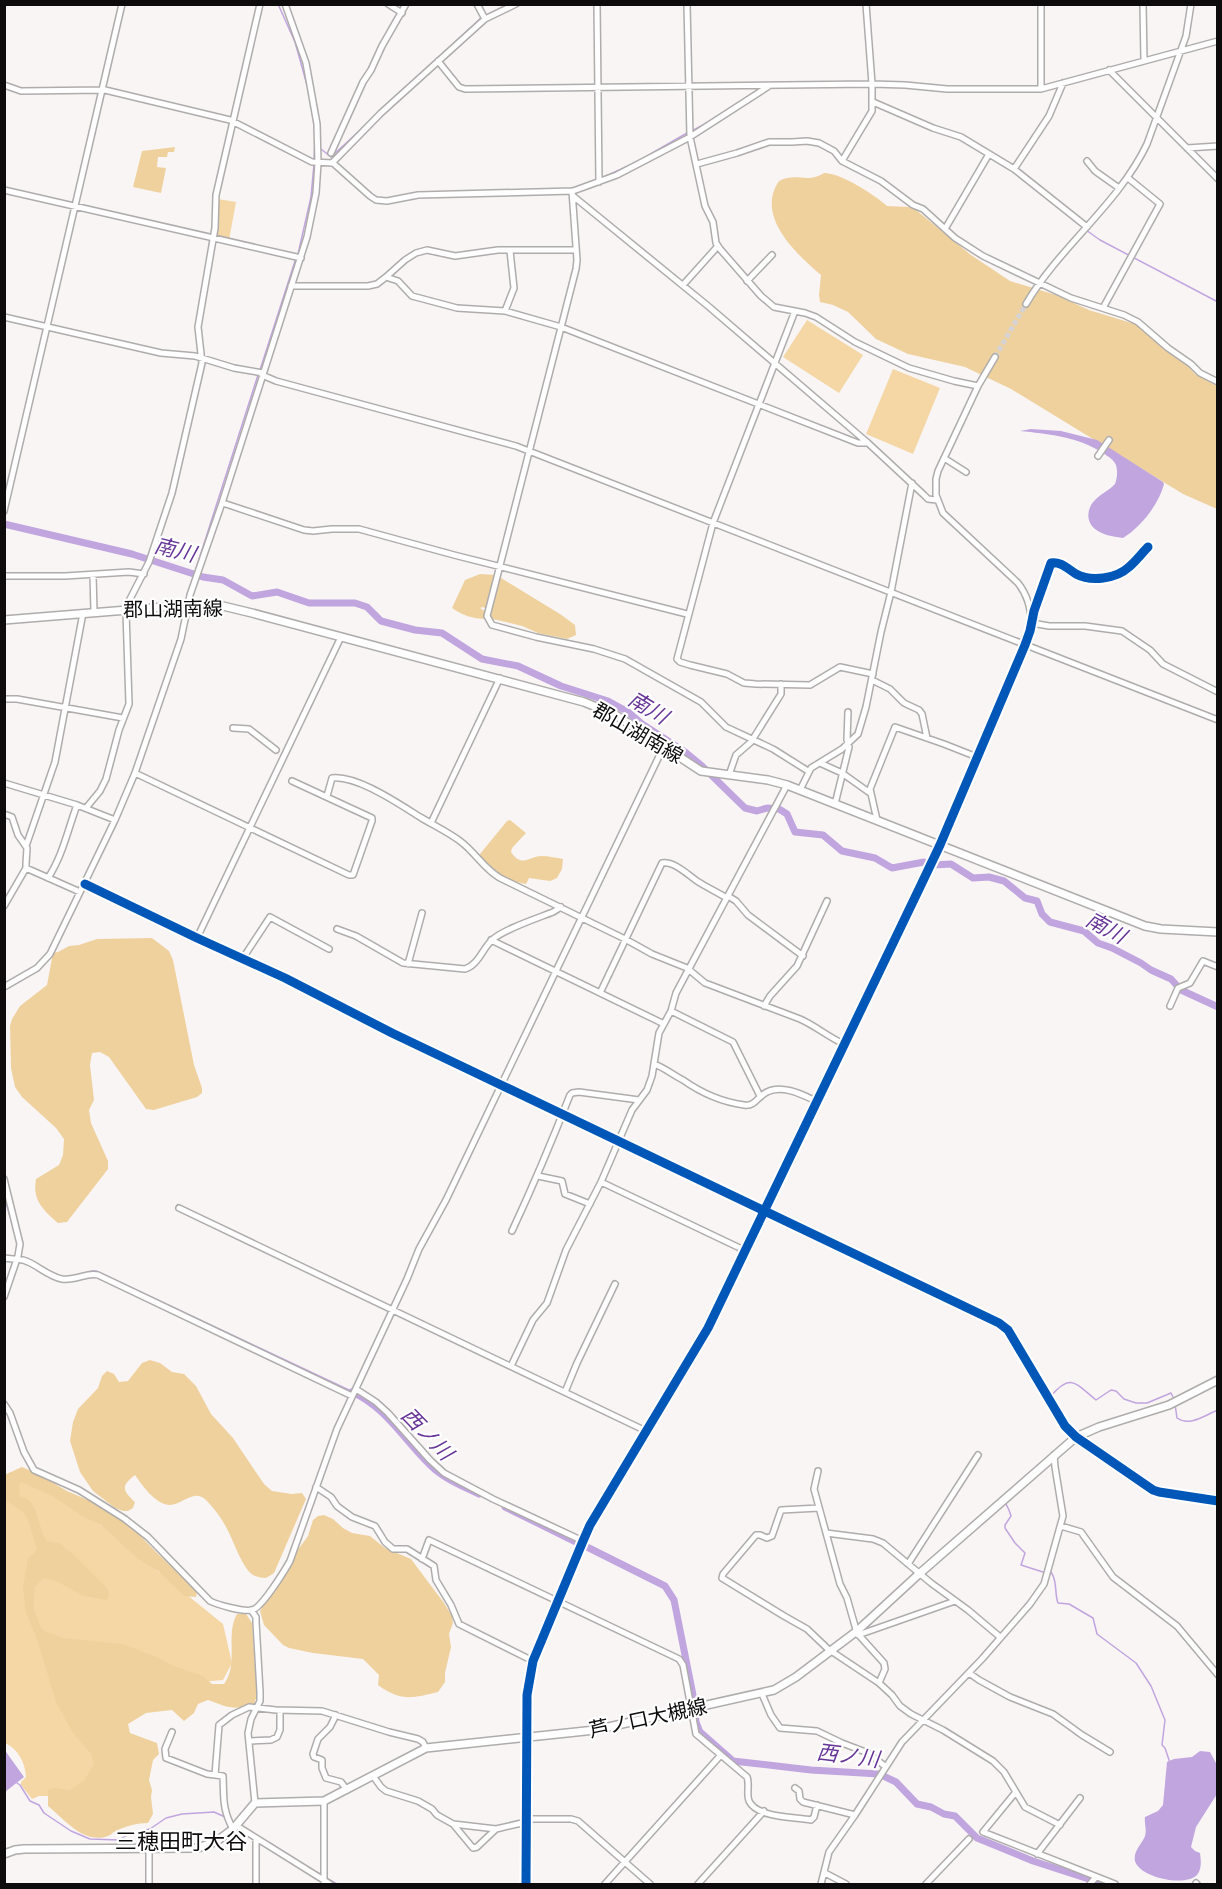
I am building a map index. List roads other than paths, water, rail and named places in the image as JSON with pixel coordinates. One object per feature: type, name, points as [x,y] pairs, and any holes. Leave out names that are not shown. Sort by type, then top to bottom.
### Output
[{"type":"main road","name":"郡山湖南線","points":[[4,620],[189,605],[223,606],[565,696],[614,714],[701,771],[768,780],[787,785],[1145,926],[1218,932]]},
{"type":"main road","name":"芦ノ口大槻線","points":[[255,1803],[324,1801],[426,1748],[595,1730],[762,1694],[780,1688],[858,1633],[919,1574],[1076,1437],[1099,1427],[1169,1406],[1218,1380]]},
{"type":"main road","points":[[4,1854],[24,1849],[198,1848],[217,1841],[235,1828],[255,1803]]},
{"type":"street","points":[[4,511],[122,4]]},
{"type":"street","points":[[86,808],[100,792],[106,779],[129,704],[127,609],[150,559],[172,492],[202,363],[198,327],[213,237],[216,195],[260,4]]},
{"type":"street","points":[[4,987],[43,963],[50,954],[85,884],[135,773],[181,639],[190,595],[222,503],[314,206],[318,144],[312,92],[306,63],[285,4]]},
{"type":"street","points":[[388,4],[402,13]]},
{"type":"street","points":[[333,158],[363,82],[406,4]]},
{"type":"street","points":[[477,4],[485,19]]},
{"type":"street","points":[[4,86],[21,91],[102,90],[233,121],[315,163],[333,158],[485,19],[516,4]]},
{"type":"street","points":[[597,4],[599,182]]},
{"type":"street","points":[[687,4],[690,136],[705,206],[713,222],[718,246],[747,281],[771,305],[780,309],[805,313],[828,323],[855,342],[909,368],[978,386]]},
{"type":"street","points":[[842,160],[872,111],[866,4]]},
{"type":"street","points":[[1041,4],[1041,89]]},
{"type":"street","points":[[1143,4],[1144,61]]},
{"type":"street","points":[[1026,304],[1039,283],[1128,178],[1144,152],[1186,36],[1191,4]]},
{"type":"street","points":[[438,61],[459,87],[465,89],[872,84],[940,89],[1041,89],[1218,41]]},
{"type":"street","points":[[1109,70],[1218,179]]},
{"type":"street","points":[[1014,170],[1048,116],[1063,83]]},
{"type":"street","points":[[318,144],[370,196],[381,201],[418,195],[572,194],[617,175],[690,136],[769,86]]},
{"type":"street","points":[[873,102],[933,128],[961,136],[1014,170],[1087,227]]},
{"type":"street","points":[[697,164],[765,143],[813,141],[834,151],[842,160],[886,184],[913,205],[923,209],[955,238],[982,256],[1071,298],[1138,322],[1200,373],[1218,382]]},
{"type":"street","points":[[1187,148],[1218,146]]},
{"type":"street","points":[[945,229],[989,154]]},
{"type":"street","points":[[1087,161],[1095,171],[1119,188]]},
{"type":"street","points":[[1103,308],[1160,204],[1128,178]]},
{"type":"street","points":[[4,189],[298,258]]},
{"type":"street","points":[[572,194],[577,266],[487,616],[492,625],[600,650],[625,659],[701,702],[726,727],[773,749],[808,771]]},
{"type":"street","points":[[572,194],[774,362],[868,443],[927,498],[937,500]]},
{"type":"street","points":[[683,285],[718,246]]},
{"type":"street","points":[[291,286],[374,285],[405,260],[416,253],[428,250],[454,256],[498,250],[576,250]]},
{"type":"street","points":[[505,311],[514,288],[510,251]]},
{"type":"street","points":[[747,281],[772,255]]},
{"type":"street","points":[[386,277],[398,282],[412,296],[457,308],[505,311],[561,327],[858,443],[868,443]]},
{"type":"street","points":[[795,311],[713,523],[687,614],[677,659],[680,662],[727,674],[744,683],[810,685],[840,667],[872,677],[890,689],[904,703],[919,710],[927,738]]},
{"type":"street","points":[[4,316],[262,374],[276,381],[529,450],[1218,720]]},
{"type":"street","points":[[995,357],[978,386],[944,458],[936,479],[937,500],[943,513],[1025,592],[1030,604],[1032,623]]},
{"type":"street","points":[[1098,456],[1109,440]]},
{"type":"street","points":[[944,458],[966,472]]},
{"type":"street","points":[[800,790],[808,771],[849,744],[861,726],[891,592],[912,483]]},
{"type":"street","points":[[222,503],[309,531],[359,529],[687,614]]},
{"type":"street","points":[[526,1884],[528,1680],[533,1661],[583,1540],[708,1328],[940,845],[1025,645],[1034,610],[1051,563],[1056,562],[1086,578],[1106,577],[1128,568],[1148,547]]},
{"type":"street","points":[[4,576],[136,572],[144,574]]},
{"type":"street","points":[[93,574],[94,612]]},
{"type":"street","points":[[4,906],[26,868],[26,846],[55,762],[83,613]]},
{"type":"street","points":[[1032,623],[1049,626],[1085,626],[1122,632],[1150,650],[1162,664],[1218,692]]},
{"type":"street","points":[[196,938],[341,637]]},
{"type":"street","points":[[431,823],[500,678]]},
{"type":"street","points":[[729,775],[736,755],[752,740],[781,694],[782,684]]},
{"type":"street","points":[[4,699],[17,699],[123,718]]},
{"type":"street","points":[[836,804],[849,744],[847,740],[848,712]]},
{"type":"street","points":[[877,820],[870,793],[894,728],[898,727],[977,757]]},
{"type":"street","points":[[233,728],[249,729],[276,750]]},
{"type":"street","points":[[4,1404],[34,1470],[88,1495],[125,1519],[148,1537],[210,1601],[251,1610],[258,1606],[286,1568],[335,1434],[410,1272],[418,1249],[446,1200],[664,746]]},
{"type":"street","points":[[820,763],[843,774],[870,793]]},
{"type":"street","points":[[135,773],[249,829],[353,875],[372,820],[369,816],[292,781]]},
{"type":"street","points":[[327,796],[332,778],[345,779],[398,802],[461,841],[490,873],[688,970],[705,983],[812,1024],[844,1044]]},
{"type":"street","points":[[4,783],[86,808],[115,820]]},
{"type":"street","points":[[511,1366],[533,1320],[547,1302],[566,1251],[601,1182],[632,1110],[647,1090],[659,1033],[671,1011],[676,993],[787,785]]},
{"type":"street","points":[[48,878],[63,849],[77,805]]},
{"type":"street","points":[[4,814],[12,817],[18,835],[26,846]]},
{"type":"street","points":[[600,993],[663,862],[667,862],[736,901],[748,915],[803,956]]},
{"type":"street","points":[[26,868],[80,892]]},
{"type":"street","points":[[85,884],[1004,1326],[1020,1349],[1062,1423],[1076,1437],[1153,1490],[1218,1501]]},
{"type":"street","points":[[764,1006],[797,966],[827,901]]},
{"type":"street","points":[[337,929],[356,936],[393,959],[408,964],[468,968],[491,940],[561,907]]},
{"type":"street","points":[[408,964],[422,913]]},
{"type":"street","points":[[243,958],[270,917],[329,949]]},
{"type":"street","points":[[491,940],[664,1024]]},
{"type":"street","points":[[1170,1006],[1178,988],[1190,983],[1203,960],[1218,967]]},
{"type":"street","points":[[671,1011],[733,1042],[760,1096]]},
{"type":"street","points":[[654,1064],[693,1087],[745,1106],[754,1103],[769,1091],[780,1090],[796,1092],[816,1101]]},
{"type":"street","points":[[512,1231],[538,1176],[550,1140],[572,1093],[639,1100]]},
{"type":"street","points":[[538,1176],[562,1182],[565,1194],[590,1204]]},
{"type":"street","points":[[4,1179],[20,1239],[17,1260],[4,1297]]},
{"type":"street","points":[[601,1182],[744,1250]]},
{"type":"street","points":[[179,1208],[646,1431]]},
{"type":"street","points":[[4,1258],[23,1260],[62,1279],[98,1275],[354,1392],[382,1406],[444,1473],[493,1499],[583,1540]]},
{"type":"street","points":[[565,1392],[615,1284]]},
{"type":"street","points":[[908,1564],[978,1455]]},
{"type":"street","points":[[821,1884],[829,1852],[902,1742],[925,1721],[1021,1616],[1044,1584],[1061,1526],[1063,1508],[1054,1467],[1054,1455]]},
{"type":"street","points":[[818,1471],[814,1489],[838,1578],[858,1633],[884,1663],[885,1669],[879,1683]]},
{"type":"street","points":[[316,1487],[331,1497],[341,1509],[375,1526],[390,1547],[407,1550],[434,1566],[436,1580],[459,1624],[533,1661]]},
{"type":"street","points":[[819,1508],[781,1510],[772,1536],[767,1538],[760,1534],[756,1535],[722,1577],[801,1625],[832,1651],[879,1683],[900,1706],[993,1761],[1005,1772],[1015,1793],[1028,1809],[1060,1825]]},
{"type":"street","points":[[1061,1526],[1083,1534],[1113,1577],[1177,1626],[1218,1675]]},
{"type":"street","points":[[826,1533],[878,1540],[887,1545],[919,1574],[1000,1637]]},
{"type":"street","points":[[422,1559],[429,1540],[680,1660],[683,1665],[696,1734],[747,1777],[750,1802],[764,1811],[781,1817],[812,1820],[817,1805]]},
{"type":"street","points":[[858,1633],[955,1601]]},
{"type":"street","points":[[251,1610],[256,1617],[260,1692],[260,1701],[251,1719],[248,1733],[255,1803]]},
{"type":"street","points":[[969,1673],[1010,1697],[1053,1714],[1110,1752]]},
{"type":"street","points":[[762,1694],[771,1715],[780,1728],[817,1731],[868,1753],[886,1767]]},
{"type":"street","points":[[215,1775],[219,1725],[242,1709],[257,1707],[322,1711],[394,1734],[418,1738],[426,1748]]},
{"type":"street","points":[[249,1741],[271,1740],[277,1737],[280,1730],[280,1710]]},
{"type":"street","points":[[336,1715],[330,1727],[318,1739],[312,1754],[322,1760],[326,1778],[341,1782],[347,1790]]},
{"type":"street","points":[[172,1732],[165,1749],[166,1758],[207,1774],[223,1776],[223,1802],[227,1819],[235,1828],[326,1883]]},
{"type":"street","points":[[605,1884],[720,1756]]},
{"type":"street","points":[[373,1776],[386,1791],[423,1803],[437,1815],[453,1824],[473,1848],[496,1829]]},
{"type":"street","points":[[795,1788],[799,1791],[802,1802],[855,1815]]},
{"type":"street","points":[[1015,1793],[983,1832],[1115,1884]]},
{"type":"street","points":[[1037,1854],[1080,1798]]},
{"type":"street","points":[[324,1801],[326,1883]]},
{"type":"street","points":[[698,1884],[764,1811]]},
{"type":"street","points":[[453,1824],[496,1829],[526,1821],[576,1820],[650,1884]]},
{"type":"street","points":[[256,1839],[256,1884]]},
{"type":"street","points":[[926,1884],[969,1839]]},
{"type":"street","points":[[149,1848],[149,1884]]},
{"type":"street","points":[[825,1873],[846,1884]]},
{"type":"street","points":[[1090,1884],[1096,1877]]},
{"type":"waterway","points":[[278,4],[295,42],[307,85]]},
{"type":"waterway","points":[[485,16],[508,4]]},
{"type":"waterway","points":[[414,80],[481,18]]},
{"type":"waterway","points":[[783,82],[847,82]]},
{"type":"waterway","points":[[692,131],[714,119]]},
{"type":"waterway","points":[[321,149],[331,157],[369,122]]},
{"type":"waterway","points":[[642,159],[687,133]]},
{"type":"waterway","points":[[314,160],[315,140]]},
{"type":"waterway","points":[[298,254],[311,197],[314,164]]},
{"type":"waterway","points":[[604,177],[630,165]]},
{"type":"waterway","points":[[1086,230],[1100,240],[1218,302]]},
{"type":"waterway","points":[[260,370],[296,258]]},
{"type":"waterway","points":[[194,575],[258,375]]},
{"type":"waterway","name":"南川","points":[[4,524],[132,554],[203,577],[223,580],[252,596],[277,592],[309,603],[355,603],[367,607],[381,621],[415,630],[442,633],[482,659],[518,666],[561,686],[608,701],[628,712],[685,752],[745,808],[757,811],[767,808],[779,809],[787,814],[795,832],[823,835],[842,851],[875,858],[892,868],[924,862],[934,865],[951,864],[973,878],[989,877],[1004,881],[1025,898],[1037,901],[1042,914],[1050,922],[1084,931],[1098,943],[1141,963],[1171,979],[1181,990],[1218,1007]]},
{"type":"waterway","points":[[84,888],[205,944]]},
{"type":"waterway","points":[[462,1070],[499,1087]]},
{"type":"waterway","points":[[503,1089],[558,1115]]},
{"type":"waterway","points":[[584,1128],[615,1143]]},
{"type":"waterway","points":[[619,1145],[761,1213]]},
{"type":"waterway","points":[[4,1196],[15,1233]]},
{"type":"waterway","points":[[765,1215],[999,1327]]},
{"type":"waterway","points":[[86,1273],[96,1271],[351,1391]]},
{"type":"waterway","points":[[1051,1396],[1069,1382],[1078,1385],[1096,1400],[1111,1390],[1116,1391],[1124,1399],[1136,1403],[1147,1403],[1171,1393],[1174,1399]]},
{"type":"waterway","points":[[1039,1387],[1063,1427]]},
{"type":"waterway","name":"西ノ川","points":[[352,1392],[364,1398],[385,1415],[435,1470],[453,1482],[479,1494]]},
{"type":"waterway","points":[[1175,1404],[1177,1418],[1187,1421],[1218,1410]]},
{"type":"waterway","points":[[1007,1493],[1068,1439],[1066,1431]]},
{"type":"waterway","points":[[1005,1502],[1011,1516],[1005,1528],[1025,1553],[1021,1565],[1046,1573]]},
{"type":"waterway","name":"西ノ川","points":[[505,1507],[578,1543]]},
{"type":"waterway","name":"西ノ川","points":[[585,1546],[665,1586],[674,1600],[695,1705]]},
{"type":"waterway","points":[[1051,1572],[1058,1603],[1069,1604],[1093,1618],[1097,1634],[1136,1663],[1151,1686],[1165,1720],[1162,1745],[1170,1763]]},
{"type":"waterway","name":"西ノ川","points":[[695,1710],[700,1732],[733,1761],[811,1770],[879,1774],[896,1782],[917,1804],[955,1816],[977,1838],[1033,1861],[1104,1884]]},
{"type":"waterway","points":[[17,1783],[30,1801],[39,1805],[44,1813],[71,1831],[90,1839],[119,1840],[129,1834],[150,1829],[166,1818],[182,1814],[214,1812],[225,1817]]},
{"type":"waterway","points":[[270,1843],[304,1865]]},
{"type":"waterway","points":[[310,1869],[322,1875]]},
{"type":"waterway","points":[[326,1878],[337,1884]]},
{"type":"tunnel","points":[[995,357],[1026,304]]},
{"type":"district","name":"三穂田町大谷","points":[[181,1841]]}]
